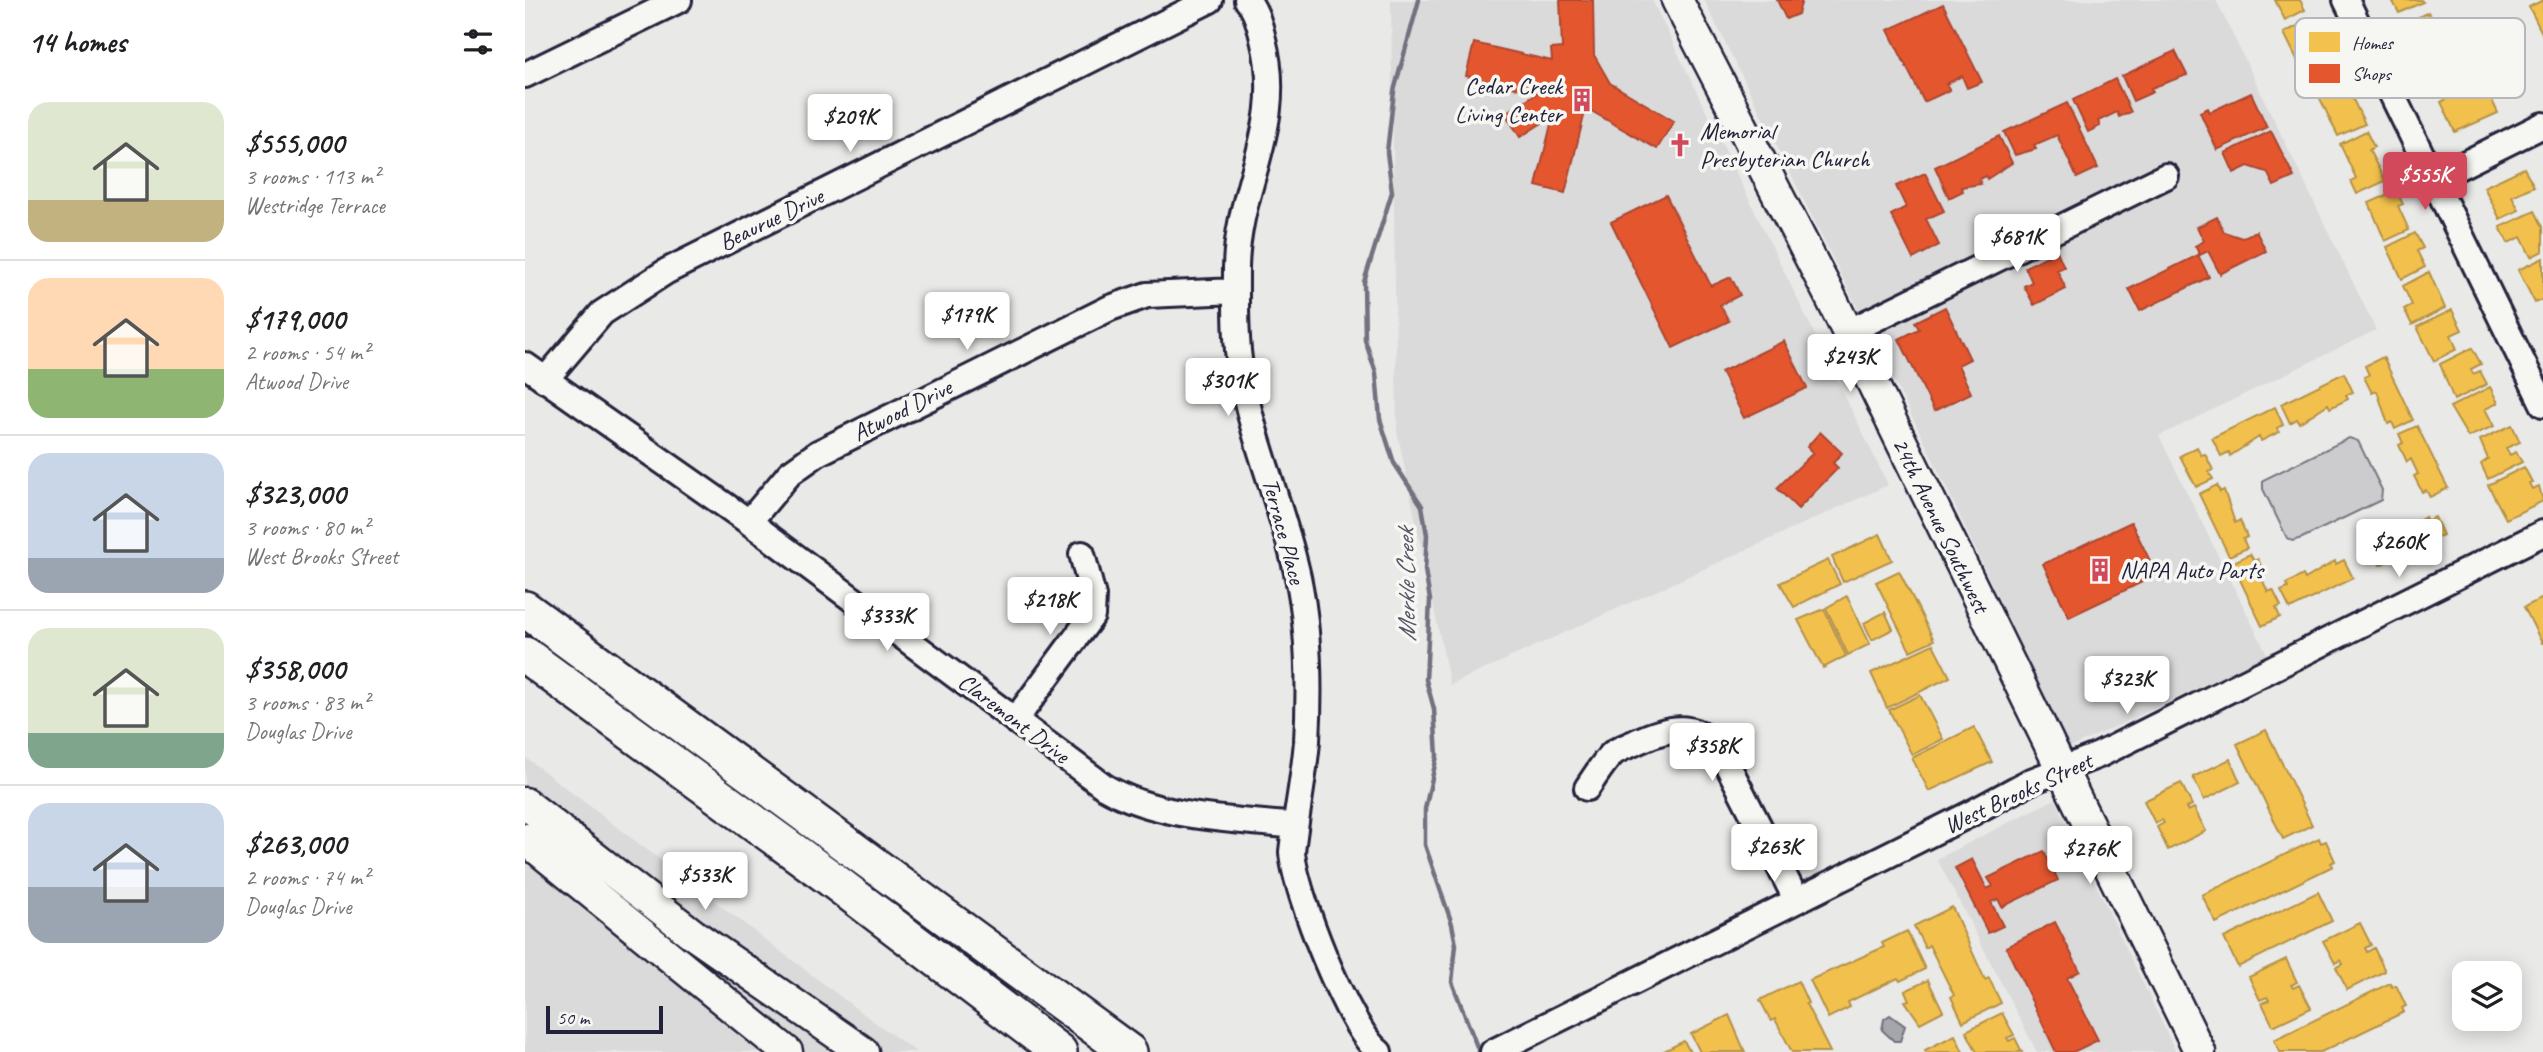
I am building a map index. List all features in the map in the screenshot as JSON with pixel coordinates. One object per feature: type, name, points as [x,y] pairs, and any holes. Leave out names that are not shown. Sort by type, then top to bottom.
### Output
[{"type":"highway","points":[[525,609],[1129,1052]]},
{"type":"highway","points":[[525,655],[826,875],[1059,1052]]},
{"type":"main road","name":"24th Avenue Southwest","points":[[1677,0],[1848,332],[2200,1052]]},
{"type":"main road","points":[[525,803],[694,935],[863,1052]]},
{"type":"main road","points":[[525,839],[786,1052]]},
{"type":"street","points":[[525,75],[679,0]]},
{"type":"street","name":"Beaurue Drive","points":[[545,380],[602,313],[667,271],[1210,0]]},
{"type":"street","name":"Terrace Place","points":[[1247,0],[1259,24],[1266,48],[1271,92],[1264,146],[1242,216],[1236,291],[1241,371],[1288,539],[1303,612],[1307,742],[1294,825],[1293,870],[1303,905],[1351,1016],[1366,1041],[1379,1052]]},
{"type":"street","points":[[2346,0],[2355,18]]},
{"type":"street","points":[[2394,98],[2543,404]]},
{"type":"street","points":[[2434,179],[2543,125]]},
{"type":"street","points":[[1848,332],[2166,176]]},
{"type":"street","name":"Atwood Drive","points":[[749,522],[790,473],[811,457],[1090,318],[1147,295],[1236,291]]},
{"type":"street","name":"Claremont Drive","points":[[525,365],[749,522],[1125,799],[1176,811],[1294,825]]},
{"type":"street","name":"West Brooks Street","points":[[1501,1048],[1795,899],[2060,769],[2099,755],[2209,697],[2543,533]]},
{"type":"street","points":[[1016,719],[1091,616],[1093,596],[1082,554]]},
{"type":"street","points":[[1587,788],[1613,753],[1675,728],[1701,734],[1714,743],[1723,756],[1795,899]]},
{"type":"shaded area","points":[[1391,0],[1652,0],[1888,485],[1450,685],[1397,431]]},
{"type":"shaded area","points":[[1704,0],[2216,0],[2376,330],[2159,436],[2268,656],[2069,748],[1930,453]]},
{"type":"shaded area","points":[[2349,438],[2358,441],[2382,490],[2381,500],[2292,541],[2287,538],[2263,489],[2263,480]]},
{"type":"shaded area","points":[[525,757],[854,1007],[916,1052],[525,1052]]},
{"type":"shaded area","points":[[2055,799],[2176,1052],[2037,1052],[1937,859]]},
{"type":"shaded area","points":[[1890,1015],[1905,1026],[1900,1041],[1894,1041],[1882,1030],[1884,1019]]},
{"type":"building: Homes","points":[[2275,0],[2300,0],[2305,10],[2285,20]]},
{"type":"building: Homes","points":[[2392,0],[2421,0],[2423,2],[2399,13]]},
{"type":"building: Homes","points":[[2543,0],[2543,35],[2529,7]]},
{"type":"building: Homes","points":[[2428,12],[2431,18],[2416,18]]},
{"type":"building: Homes","points":[[2295,27],[2295,55],[2284,33]]},
{"type":"building: Homes","points":[[2320,98],[2352,98],[2365,124],[2338,136]]},
{"type":"building: Homes","points":[[2449,98],[2491,98],[2498,113],[2455,132],[2441,102]]},
{"type":"building: Homes","points":[[2366,131],[2374,147],[2369,150],[2385,181],[2357,194],[2351,181],[2356,178],[2340,144]]},
{"type":"building: Homes","points":[[2524,168],[2534,186],[2512,196],[2519,210],[2500,219],[2484,187]]},
{"type":"building: Homes","points":[[2396,191],[2403,204],[2398,206],[2409,230],[2385,241],[2369,203]]},
{"type":"building: Homes","points":[[2535,211],[2543,227],[2543,251],[2531,257],[2521,237],[2508,243],[2500,227]]},
{"type":"building: Homes","points":[[2415,233],[2423,248],[2417,251],[2425,267],[2402,279],[2387,247]]},
{"type":"building: Homes","points":[[2543,258],[2543,299],[2535,303],[2518,270]]},
{"type":"building: Homes","points":[[2429,272],[2445,308],[2412,325],[2404,309],[2412,305],[2403,286]]},
{"type":"building: Homes","points":[[2452,310],[2462,330],[2451,335],[2457,349],[2434,361],[2417,327]]},
{"type":"building: Homes","points":[[2472,348],[2481,364],[2471,369],[2473,374],[2480,371],[2487,384],[2454,400],[2440,364]]},
{"type":"building: Homes","points":[[2383,357],[2413,420],[2395,429],[2392,422],[2388,424],[2377,391],[2372,393],[2364,377],[2369,375],[2365,366]]},
{"type":"building: Homes","points":[[2344,373],[2353,392],[2346,395],[2348,399],[2330,408],[2328,404],[2299,423],[2297,419],[2290,423],[2281,404]]},
{"type":"building: Homes","points":[[2490,387],[2498,403],[2485,409],[2494,426],[2468,437],[2450,407]]},
{"type":"building: Homes","points":[[2275,407],[2283,425],[2277,428],[2279,432],[2261,441],[2259,437],[2230,456],[2229,452],[2221,456],[2212,438]]},
{"type":"building: Homes","points":[[2512,425],[2520,442],[2506,448],[2510,455],[2516,452],[2522,462],[2488,479],[2481,464],[2488,459],[2480,440]]},
{"type":"building: Homes","points":[[2417,426],[2448,488],[2430,497],[2426,490],[2422,492],[2414,476],[2418,474],[2411,459],[2407,462],[2399,445],[2403,443],[2399,434]]},
{"type":"building: Homes","points":[[2197,447],[2201,455],[2205,454],[2213,470],[2209,472],[2213,479],[2196,487],[2180,456]]},
{"type":"building: Homes","points":[[2524,467],[2532,482],[2529,483],[2532,489],[2539,486],[2543,501],[2506,519],[2488,485]]},
{"type":"building: Homes","points":[[2217,485],[2220,492],[2224,490],[2235,523],[2240,520],[2247,537],[2243,539],[2247,548],[2229,556],[2199,494]]},
{"type":"building: Homes","points":[[2425,517],[2427,521],[2435,517],[2443,535],[2380,565],[2372,547],[2378,544],[2376,540],[2394,532],[2396,536]]},
{"type":"building: Homes","points":[[1880,534],[1892,560],[1843,582],[1832,557]]},
{"type":"building: Homes","points":[[2250,554],[2254,561],[2258,559],[2265,575],[2261,577],[2268,592],[2273,590],[2281,606],[2276,608],[2280,617],[2262,626],[2232,563]]},
{"type":"building: Homes","points":[[1828,560],[1840,584],[1794,607],[1780,583]]},
{"type":"building: Homes","points":[[2344,560],[2353,578],[2290,609],[2281,591],[2288,588],[2286,584],[2303,575],[2305,579],[2335,561],[2336,564]]},
{"type":"building: Homes","points":[[1899,571],[1934,640],[1910,651],[1876,582]]},
{"type":"building: Homes","points":[[1847,596],[1870,644],[1848,655],[1826,608]]},
{"type":"building: Homes","points":[[2543,598],[2543,643],[2542,643],[2524,607]]},
{"type":"building: Homes","points":[[1824,609],[1846,656],[1823,668],[1798,620]]},
{"type":"building: Homes","points":[[1885,612],[1893,629],[1872,640],[1864,623]]},
{"type":"building: Homes","points":[[1933,644],[1950,677],[1887,708],[1871,673]]},
{"type":"building: Homes","points":[[1920,695],[1943,739],[1912,755],[1889,710]]},
{"type":"building: Homes","points":[[1974,727],[1992,762],[1929,791],[1912,758]]},
{"type":"building: Homes","points":[[2266,730],[2312,825],[2283,839],[2237,744]]},
{"type":"building: Homes","points":[[2230,759],[2240,782],[2204,800],[2193,777]]},
{"type":"building: Homes","points":[[2181,783],[2192,805],[2186,808],[2188,811],[2194,808],[2206,831],[2168,850],[2157,827],[2164,823],[2162,820],[2155,823],[2144,801]]},
{"type":"building: Homes","points":[[2319,838],[2321,843],[2326,841],[2335,861],[2331,863],[2333,866],[2216,923],[2202,895]]},
{"type":"building: Homes","points":[[2318,892],[2332,921],[2238,967],[2224,938]]},
{"type":"building: Homes","points":[[1952,907],[1985,980],[1989,978],[2001,1003],[1963,1022],[1951,997],[1954,995],[1929,945],[1925,948],[1914,926]]},
{"type":"building: Homes","points":[[2360,923],[2371,945],[2365,948],[2367,952],[2374,948],[2385,971],[2347,990],[2336,967],[2343,964],[2341,960],[2335,963],[2323,941]]},
{"type":"building: Homes","points":[[1907,931],[1925,969],[1900,981],[1898,978],[1848,1002],[1850,1007],[1828,1018],[1810,980],[1884,947],[1882,943]]},
{"type":"building: Homes","points":[[2286,959],[2297,982],[2291,985],[2293,988],[2299,985],[2311,1008],[2273,1026],[2262,1003],[2269,1000],[2267,997],[2260,1000],[2249,977]]},
{"type":"building: Homes","points":[[1928,980],[1943,1011],[1920,1023],[1905,1001],[1909,1000],[1905,991]]},
{"type":"building: Homes","points":[[1798,981],[1808,1003],[1806,1004],[1830,1052],[1792,1052],[1775,1019],[1771,1021],[1760,1000]]},
{"type":"building: Homes","points":[[2390,983],[2392,987],[2396,985],[2406,1006],[2402,1008],[2404,1012],[2321,1052],[2280,1052],[2274,1040]]},
{"type":"building: Homes","points":[[2002,1013],[2014,1035],[2007,1038],[2009,1041],[2015,1038],[2022,1052],[1977,1052],[1966,1031]]},
{"type":"building: Homes","points":[[1729,1015],[1745,1052],[1700,1052],[1691,1034]]},
{"type":"building: Homes","points":[[1955,1035],[1963,1052],[1926,1052],[1925,1050]]},
{"type":"building: Homes","points":[[1684,1041],[1690,1052],[1662,1052]]},
{"type":"building: Shops","name":"Cedar Creek Living Center","points":[[1560,0],[1593,0],[1594,55],[1610,83],[1674,121],[1657,149],[1586,108],[1565,193],[1536,186],[1553,116],[1520,137],[1505,113],[1537,93],[1466,76],[1474,43],[1552,61],[1551,49],[1562,48]]},
{"type":"building: Shops","points":[[1777,0],[1802,0],[1798,14],[1786,19]]},
{"type":"building: Shops","points":[[1943,4],[1982,82],[1967,88],[1962,76],[1946,84],[1950,90],[1924,102],[1888,30]]},
{"type":"building: Shops","points":[[2175,51],[2187,75],[2151,88],[2153,92],[2133,101],[2122,76]]},
{"type":"building: Shops","points":[[2115,79],[2131,112],[2119,117],[2117,112],[2098,121],[2100,126],[2088,132],[2073,100]]},
{"type":"building: Shops","points":[[2251,93],[2267,127],[2217,150],[2200,112],[2208,108],[2210,112]]},
{"type":"building: Shops","points":[[2067,103],[2098,168],[2077,178],[2057,135],[2034,145],[2036,149],[2015,155],[2004,132]]},
{"type":"building: Shops","points":[[2271,131],[2294,177],[2274,186],[2267,172],[2248,166],[2234,173],[2225,153]]},
{"type":"building: Shops","points":[[1999,136],[2012,163],[1987,179],[1986,176],[1979,179],[1981,184],[1961,187],[1963,191],[1949,198],[1935,167]]},
{"type":"building: Shops","points":[[1925,173],[1944,211],[1926,219],[1939,245],[1913,259],[1891,215],[1906,207],[1896,186]]},
{"type":"building: Shops","points":[[1666,195],[1711,286],[1731,277],[1740,295],[1720,305],[1729,321],[1673,348],[1611,222]]},
{"type":"building: Shops","points":[[2217,217],[2224,232],[2242,238],[2256,231],[2266,251],[2220,274],[2208,251],[2200,255],[2195,246],[2204,241],[2197,227]]},
{"type":"building: Shops","points":[[2057,251],[2064,267],[2057,270],[2066,289],[2034,305],[2024,286],[2032,282],[2025,267]]},
{"type":"building: Shops","points":[[2198,255],[2209,277],[2140,311],[2129,289]]},
{"type":"building: Shops","points":[[1945,307],[1970,359],[1958,365],[1971,393],[1934,411],[1899,339],[1919,329],[1915,322]]},
{"type":"building: Shops","points":[[1784,341],[1807,388],[1744,418],[1721,372]]},
{"type":"building: Shops","points":[[1820,432],[1842,453],[1833,463],[1838,468],[1798,509],[1777,488],[1813,453],[1807,447]]},
{"type":"building: Shops","name":"NAPA Auto Parts","points":[[2131,522],[2157,575],[2069,617],[2043,564]]},
{"type":"building: Shops","points":[[2044,851],[2058,880],[2002,907],[1998,899],[1991,902],[2003,926],[1988,933],[1955,868],[1972,859],[1987,889],[1993,886],[1988,878]]},
{"type":"building: Shops","points":[[2055,922],[2080,971],[2067,978],[2098,1040],[2073,1052],[2056,1052],[2006,947]]},
{"type":"waterway","name":"Merkle Creek","points":[[1419,0],[1394,91],[1387,152],[1392,192],[1364,282],[1365,340],[1376,373],[1380,419],[1394,463],[1422,506],[1427,535],[1425,570],[1430,600],[1426,680],[1434,709],[1437,756],[1425,809],[1425,845],[1452,924],[1456,945],[1452,982],[1479,1052]]},
{"type":"place","name":"Cedar Creek Living Center","points":[[1582,100]]},
{"type":"place","name":"Memorial Presbyterian Church","points":[[1680,145]]},
{"type":"place","name":"NAPA Auto Parts","points":[[2100,570]]}]
